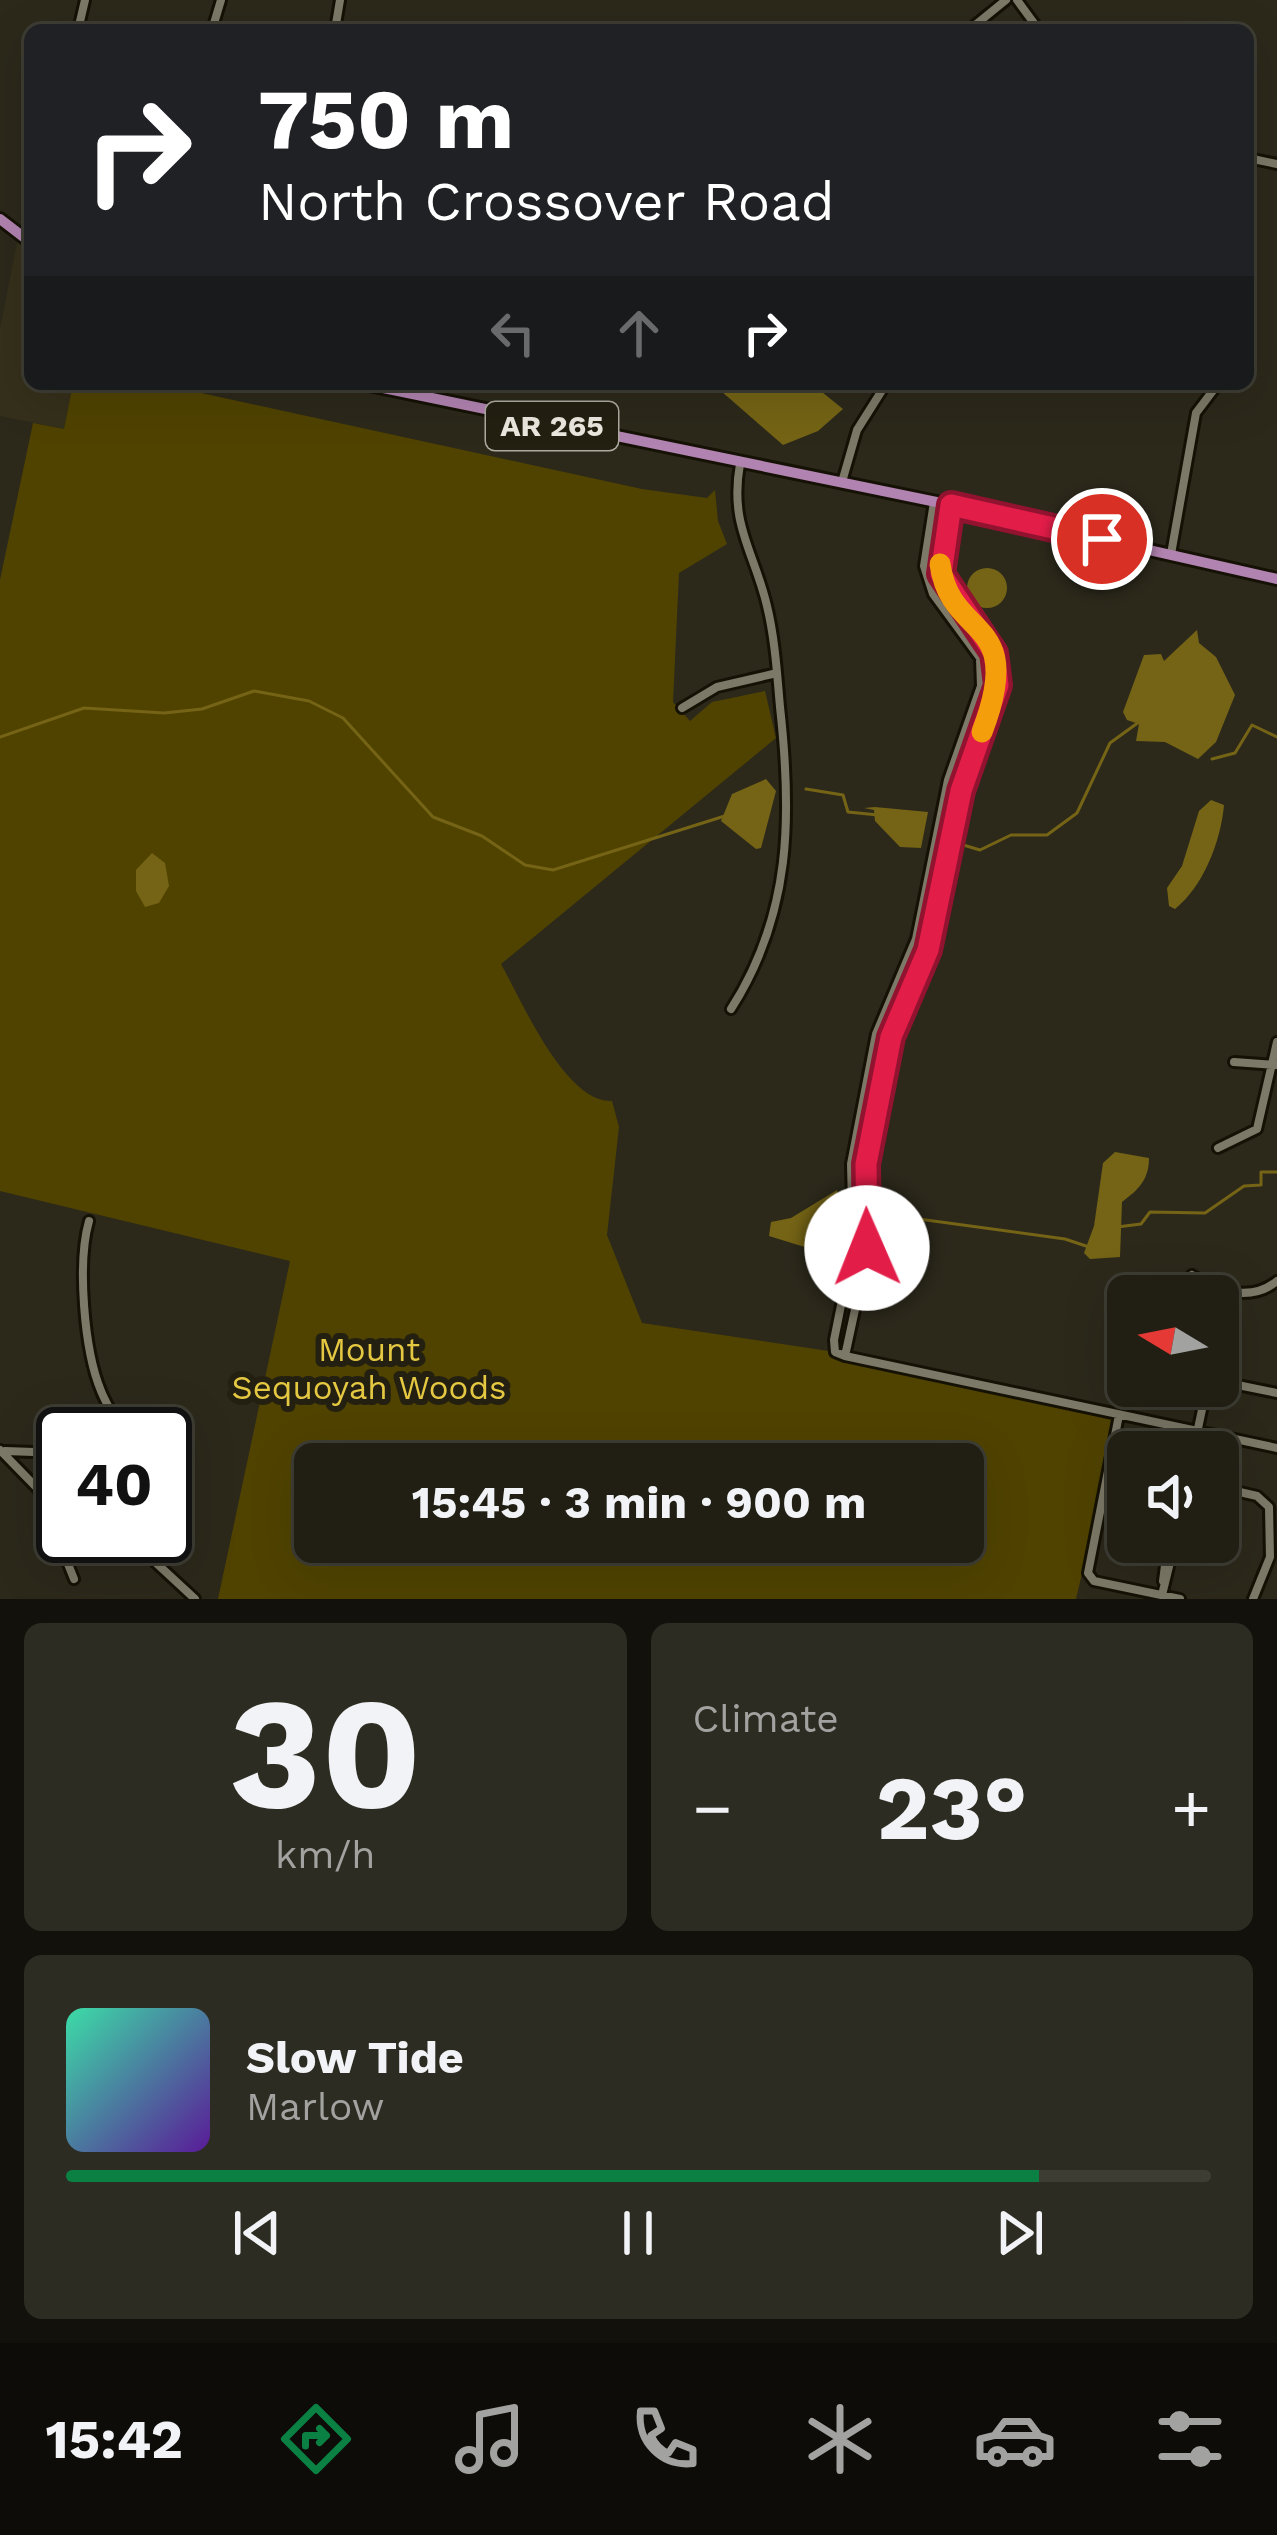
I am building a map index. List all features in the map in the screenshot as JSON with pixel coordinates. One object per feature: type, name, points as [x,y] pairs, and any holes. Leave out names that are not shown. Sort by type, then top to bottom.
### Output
[{"type":"main road","name":"AR 265","points":[[392,390],[951,505],[1277,579]]},
{"type":"street","points":[[976,24],[1006,0]]},
{"type":"street","points":[[841,484],[857,430],[882,390]]},
{"type":"street","points":[[1171,554],[1196,413],[1213,390]]},
{"type":"street","points":[[731,1009],[767,937],[786,865],[790,795],[766,602],[736,520],[740,464]]},
{"type":"street","points":[[934,502],[924,566],[933,594],[980,658],[981,686],[948,781],[916,939],[876,1034],[851,1164],[853,1246],[835,1352],[1197,1431],[1202,1407]]},
{"type":"street","points":[[845,1356],[867,1248],[866,1164],[891,1037],[928,950],[961,791],[998,685],[994,653],[941,574],[951,505]]},
{"type":"street","points":[[682,709],[717,687],[777,673]]},
{"type":"street","points":[[1218,1148],[1257,1129],[1277,1042]]},
{"type":"street","points":[[1234,1062],[1275,1065]]},
{"type":"street","points":[[89,1221],[81,1268],[99,1387],[108,1407]]},
{"type":"street","points":[[853,1246],[867,1248]]},
{"type":"street","points":[[1239,1293],[1277,1281]]},
{"type":"street","points":[[1239,1385],[1277,1393]]},
{"type":"street","points":[[1119,1414],[1087,1566],[1091,1577],[1180,1599]]},
{"type":"street","points":[[1239,1440],[1277,1448]]},
{"type":"street","points":[[0,1449],[36,1454]]},
{"type":"street","points":[[0,1449],[38,1489],[74,1579]]},
{"type":"street","points":[[1239,1492],[1273,1506],[1270,1557],[1253,1599]]},
{"type":"street","points":[[156,1563],[195,1599]]},
{"type":"street","points":[[1162,1595],[1168,1563]]},
{"type":"shaded area","points":[[19,233],[24,237],[24,390],[72,390],[64,429],[0,416],[0,329]]},
{"type":"shaded area","points":[[720,390],[819,390],[843,409],[818,431],[783,445]]},
{"type":"shaded area","points":[[987,568],[1001,574],[1007,588],[1001,602],[987,608],[973,602],[967,588],[973,574]]},
{"type":"shaded area","points":[[1197,630],[1199,643],[1216,657],[1235,695],[1216,742],[1198,759],[1165,742],[1136,741],[1139,724],[1127,720],[1123,712],[1144,655],[1161,654],[1164,661]]},
{"type":"shaded area","points":[[766,779],[776,791],[761,848],[756,849],[721,821],[732,794]]},
{"type":"shaded area","points":[[1211,800],[1224,805],[1215,848],[1194,889],[1175,909],[1169,906],[1167,888],[1182,866],[1199,811]]},
{"type":"shaded area","points":[[864,808],[928,812],[921,848],[900,847],[875,821],[874,810]]},
{"type":"shaded area","points":[[152,853],[165,863],[169,886],[159,903],[145,907],[136,891],[136,870]]},
{"type":"shaded area","points":[[1115,1152],[1149,1158],[1147,1172],[1138,1189],[1122,1202],[1120,1257],[1090,1259],[1084,1253],[1094,1226],[1103,1163]]},
{"type":"shaded area","points":[[837,1190],[843,1217],[836,1248],[824,1253],[769,1236],[771,1222],[791,1218]]},
{"type":"green space","name":"Mount Sequoyah Woods","points":[[72,390],[188,390],[642,489],[707,498],[715,490],[718,521],[727,544],[679,573],[673,702],[690,721],[712,702],[765,691],[776,738],[501,964],[562,1068],[578,1086],[612,1101],[619,1127],[607,1235],[642,1323],[835,1352],[1119,1415],[1115,1431],[1107,1431],[1107,1466],[1076,1599],[218,1599],[290,1261],[0,1191],[0,580],[33,423],[64,429]]},
{"type":"waterway","points":[[0,737],[84,708],[164,713],[202,709],[254,691],[309,701],[343,718],[433,817],[482,836],[525,865],[553,870],[728,815]]},
{"type":"waterway","points":[[960,844],[980,850],[1011,835],[1047,835],[1077,813],[1110,743],[1139,722]]},
{"type":"waterway","points":[[1212,759],[1235,753],[1252,725],[1277,737]]},
{"type":"waterway","points":[[806,789],[843,795],[848,812],[878,815]]},
{"type":"waterway","points":[[1117,1227],[1141,1224],[1150,1212],[1205,1213],[1244,1186],[1261,1185],[1261,1172],[1277,1172]]},
{"type":"waterway","points":[[882,1214],[1065,1239],[1092,1248]]},
{"type":"slow traffic","points":[[940,564],[951,592],[983,631],[994,653],[998,685],[982,732]]},
{"type":"route","points":[[867,1248],[866,1164],[891,1037],[928,950],[961,791],[998,685],[994,653],[983,631],[941,574],[942,538],[951,505],[1102,539]]}]
